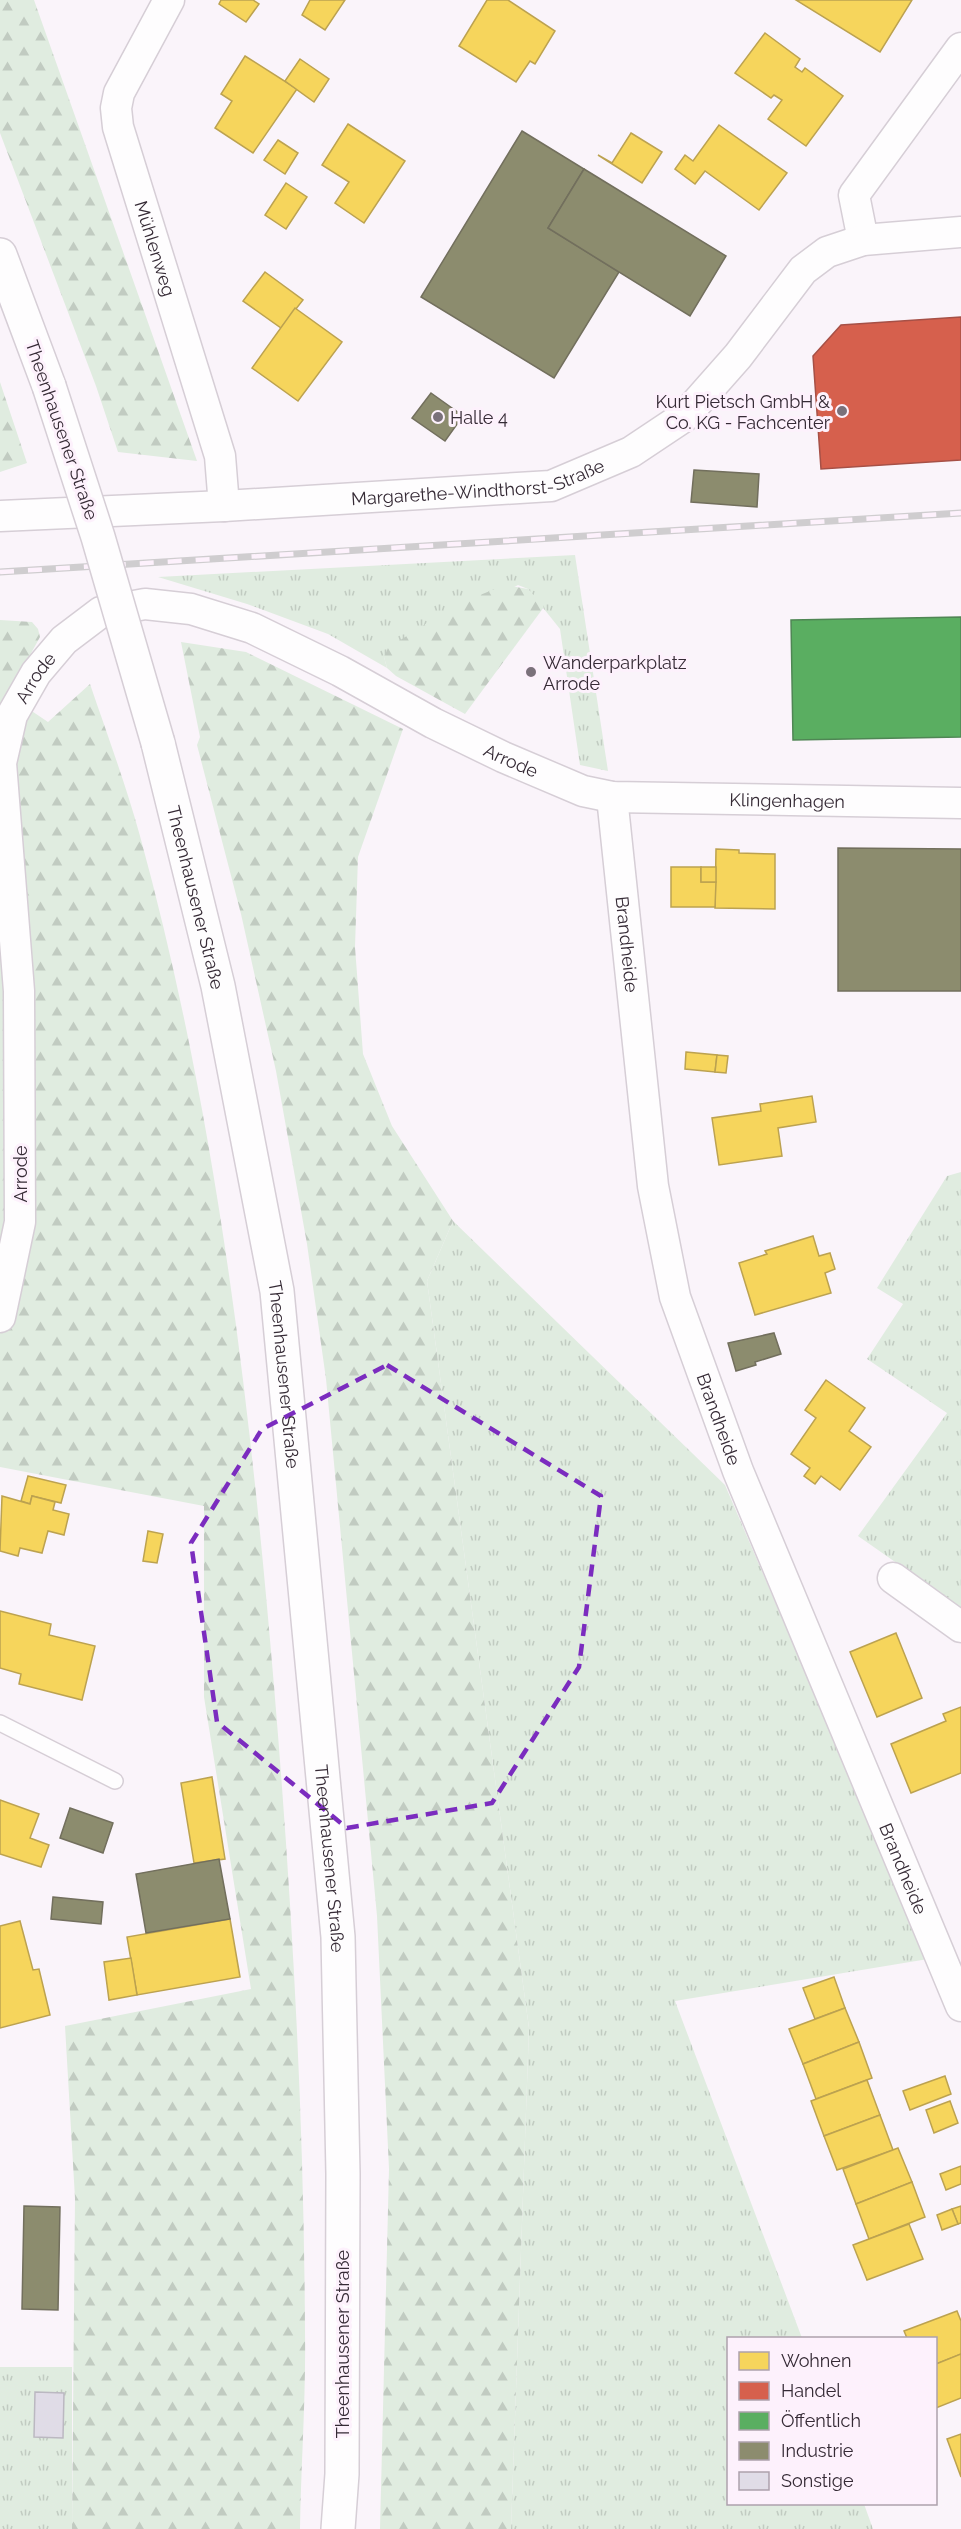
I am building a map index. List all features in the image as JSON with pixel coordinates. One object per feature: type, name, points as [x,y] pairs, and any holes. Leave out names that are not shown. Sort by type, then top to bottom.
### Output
[{"type":"main road","name":"Theenhausener Straße","points":[[0,255],[49,386],[98,537],[158,743],[218,986],[277,1291],[338,1937],[343,2174],[342,2474],[338,2529]]},
{"type":"street","name":"Mühlenweg","points":[[169,0],[119,93],[116,108],[118,127],[220,456],[224,506]]},
{"type":"street","points":[[863,240],[854,195],[961,48]]},
{"type":"street","name":"Margarethe-Windthorst-Straße","points":[[0,516],[224,506],[551,486],[631,452],[685,416],[738,356],[803,270],[827,252],[863,240],[961,232]]},
{"type":"street","name":"Arrode","points":[[0,1317],[20,1222],[19,992],[1,763],[12,715],[36,673],[64,640],[102,612],[145,604],[191,609],[252,628],[340,671],[434,723],[503,756],[583,791],[612,797]]},
{"type":"street","name":"Klingenhagen","points":[[612,797],[961,803]]},
{"type":"street","name":"Brandheide","points":[[612,797],[653,1186],[675,1298],[738,1471],[961,2006]]},
{"type":"street","points":[[893,1578],[961,1627]]},
{"type":"lane","points":[[0,1723],[115,1781]]},
{"type":"highlighted area","points":[[387,1365],[601,1496],[579,1667],[492,1803],[347,1828],[217,1722],[191,1543],[262,1429]]},
{"type":"green space","points":[[0,0],[34,0],[197,461],[118,452],[96,386],[0,133]]},
{"type":"green space","points":[[0,382],[27,463],[0,472]]},
{"type":"green space","points":[[575,555],[608,771],[580,765],[560,629],[528,589],[518,585],[384,657],[387,668],[328,634],[247,604],[158,577]]},
{"type":"green space","points":[[505,585],[528,589],[544,607],[465,714],[396,676],[387,668],[384,657],[388,648],[455,605]]},
{"type":"green space","points":[[0,620],[32,622],[38,629],[40,637],[8,695],[48,722],[90,684],[135,817],[167,940],[190,1045],[227,1258],[254,1471],[280,1767],[291,1928],[304,2251],[305,2381],[300,2529],[72,2529],[75,2198],[65,2026],[251,1989],[204,1697],[204,1506],[0,1467]]},
{"type":"green space","points":[[181,642],[246,652],[403,729],[358,857],[355,947],[363,1054],[392,1126],[453,1221],[427,1281],[529,2028],[511,2529],[380,2529],[389,2169],[377,1916],[326,1379],[307,1244],[276,1071],[241,914],[197,745],[200,737]]},
{"type":"green space","points":[[961,1172],[961,1608],[858,1536],[947,1413],[867,1359],[903,1304],[877,1288],[947,1176]]},
{"type":"green space","points":[[453,1221],[725,1485],[928,1959],[675,2001],[802,2337],[727,2337],[727,2505],[864,2505],[873,2529],[511,2529],[529,2028],[427,1281]]},
{"type":"green space","points":[[0,2367],[72,2367],[72,2529],[0,2529]]},
{"type":"building: Wohnen","points":[[221,0],[253,0],[259,4],[246,22],[219,4]]},
{"type":"building: Wohnen","points":[[310,0],[345,0],[325,30],[302,15]]},
{"type":"building: Wohnen","points":[[487,0],[508,0],[555,31],[535,64],[530,61],[516,82],[459,46]]},
{"type":"building: Wohnen","points":[[796,0],[912,0],[880,52]]},
{"type":"building: Wohnen","points":[[765,33],[800,59],[795,67],[802,72],[805,68],[843,96],[806,146],[768,119],[782,100],[774,95],[771,98],[735,73]]},
{"type":"building: Wohnen","points":[[245,56],[297,89],[253,153],[215,128],[232,101],[221,94]]},
{"type":"building: Wohnen","points":[[300,59],[329,79],[314,102],[285,81]]},
{"type":"building: Wohnen","points":[[348,124],[405,161],[364,223],[335,203],[349,182],[322,165]]},
{"type":"building: Wohnen","points":[[719,125],[787,173],[759,210],[705,171],[695,184],[675,169],[685,155],[693,161]]},
{"type":"building: Wohnen","points":[[631,133],[662,152],[642,183],[598,155],[612,163]]},
{"type":"building: Wohnen","points":[[278,140],[298,153],[285,174],[264,160]]},
{"type":"building: Wohnen","points":[[286,183],[307,197],[286,229],[265,215]]},
{"type":"building: Wohnen","points":[[265,272],[303,300],[281,328],[243,301]]},
{"type":"building: Wohnen","points":[[295,308],[342,342],[298,401],[252,368]]},
{"type":"building: Wohnen","points":[[716,849],[739,850],[739,853],[775,854],[775,909],[715,908]]},
{"type":"building: Wohnen","points":[[671,867],[701,867],[701,882],[716,882],[715,907],[671,907]]},
{"type":"building: Wohnen","points":[[701,867],[716,867],[716,882],[701,882]]},
{"type":"building: Wohnen","points":[[686,1052],[717,1055],[715,1072],[685,1069]]},
{"type":"building: Wohnen","points":[[717,1055],[728,1056],[726,1073],[715,1072]]},
{"type":"building: Wohnen","points":[[812,1096],[816,1122],[778,1128],[782,1156],[719,1165],[712,1118],[761,1111],[760,1104]]},
{"type":"building: Wohnen","points":[[813,1236],[819,1256],[830,1253],[835,1269],[825,1273],[831,1293],[755,1315],[739,1263],[767,1254],[765,1251]]},
{"type":"building: Wohnen","points":[[826,1380],[865,1408],[849,1431],[871,1447],[840,1490],[821,1476],[815,1484],[804,1476],[810,1468],[791,1454],[816,1418],[805,1410]]},
{"type":"building: Wohnen","points":[[28,1476],[66,1485],[61,1503],[32,1496],[30,1504],[21,1501]]},
{"type":"building: Wohnen","points":[[2,1496],[30,1504],[32,1496],[55,1502],[53,1510],[69,1514],[64,1535],[48,1531],[42,1553],[20,1548],[18,1556],[0,1551]]},
{"type":"building: Wohnen","points":[[148,1531],[163,1534],[157,1563],[143,1561]]},
{"type":"building: Wohnen","points":[[0,1611],[51,1624],[49,1635],[95,1646],[82,1700],[19,1684],[21,1674],[0,1668]]},
{"type":"building: Wohnen","points":[[896,1633],[922,1698],[877,1717],[850,1652]]},
{"type":"building: Wohnen","points":[[961,1707],[961,1773],[911,1793],[891,1744],[946,1721],[943,1714]]},
{"type":"building: Wohnen","points":[[212,1777],[225,1859],[194,1863],[181,1783]]},
{"type":"building: Wohnen","points":[[0,1800],[39,1814],[30,1838],[49,1845],[41,1867],[0,1854]]},
{"type":"building: Wohnen","points":[[230,1919],[240,1977],[137,1995],[127,1937]]},
{"type":"building: Wohnen","points":[[20,1921],[33,1970],[39,1969],[50,2015],[0,2028],[0,1926]]},
{"type":"building: Wohnen","points":[[131,1958],[137,1995],[109,2000],[104,1962]]},
{"type":"building: Wohnen","points":[[834,1977],[845,2008],[815,2019],[803,1988]]},
{"type":"building: Wohnen","points":[[845,2008],[859,2042],[803,2064],[789,2029]]},
{"type":"building: Wohnen","points":[[859,2042],[872,2078],[816,2099],[803,2064]]},
{"type":"building: Wohnen","points":[[945,2076],[951,2094],[910,2110],[903,2091]]},
{"type":"building: Wohnen","points":[[867,2080],[880,2115],[824,2136],[811,2101]]},
{"type":"building: Wohnen","points":[[950,2101],[958,2123],[934,2133],[926,2110]]},
{"type":"building: Wohnen","points":[[880,2115],[893,2150],[837,2170],[824,2136]]},
{"type":"building: Wohnen","points":[[898,2148],[912,2182],[856,2204],[843,2169]]},
{"type":"building: Wohnen","points":[[961,2166],[961,2184],[946,2190],[940,2174]]},
{"type":"building: Wohnen","points":[[912,2182],[925,2217],[869,2239],[856,2204]]},
{"type":"building: Wohnen","points":[[961,2206],[961,2223],[958,2224],[952,2209]]},
{"type":"building: Wohnen","points":[[952,2209],[958,2224],[942,2230],[937,2215]]},
{"type":"building: Wohnen","points":[[909,2224],[923,2259],[867,2280],[853,2245]]},
{"type":"building: Wohnen","points":[[957,2311],[961,2321],[961,2354],[937,2364],[937,2337],[907,2337],[904,2331]]},
{"type":"building: Wohnen","points":[[961,2354],[961,2398],[937,2408],[937,2364]]},
{"type":"building: Wohnen","points":[[961,2434],[961,2477],[947,2439]]},
{"type":"building: Handel","points":[[961,317],[961,460],[821,469],[813,356],[841,325]]},
{"type":"building: Öffentlich","points":[[961,617],[961,737],[793,740],[791,620]]},
{"type":"building: Industrie","points":[[522,131],[584,169],[548,228],[619,272],[554,378],[421,297]]},
{"type":"building: Industrie","points":[[584,169],[726,256],[690,316],[548,228]]},
{"type":"building: Industrie","name":"Halle 4","points":[[431,393],[463,416],[445,441],[412,418]]},
{"type":"building: Industrie","points":[[694,470],[759,474],[757,507],[691,502]]},
{"type":"building: Industrie","points":[[838,848],[961,849],[961,991],[838,991]]},
{"type":"building: Industrie","points":[[774,1333],[781,1354],[736,1371],[728,1343]]},
{"type":"building: Industrie","points":[[70,1808],[113,1823],[103,1853],[60,1838]]},
{"type":"building: Industrie","points":[[219,1859],[230,1919],[146,1933],[136,1874]]},
{"type":"building: Industrie","points":[[53,1897],[103,1902],[101,1924],[51,1919]]},
{"type":"building: Industrie","points":[[24,2206],[60,2207],[58,2310],[22,2309]]},
{"type":"building: Sonstige","points":[[35,2392],[64,2393],[63,2438],[34,2437]]},
{"type":"railway","points":[[0,572],[961,513]]},
{"type":"place","name":"Kurt Pietsch GmbH & Co. KG - Fachcenter","points":[[842,411]]},
{"type":"place","name":"Halle 4","points":[[438,417]]},
{"type":"place","name":"Wanderparkplatz Arrode","points":[[531,672]]}]
